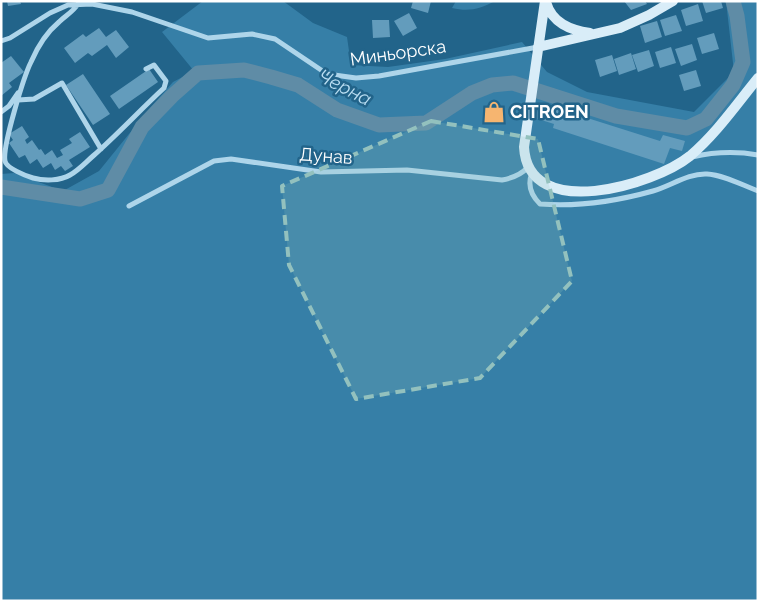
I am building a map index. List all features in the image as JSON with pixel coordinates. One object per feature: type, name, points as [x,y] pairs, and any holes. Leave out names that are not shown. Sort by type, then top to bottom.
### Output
[{"type":"main road","points":[[545,1],[551,15],[564,26],[578,31],[598,34]]},
{"type":"main road","points":[[545,1],[524,147],[525,161],[530,170],[546,185],[558,189],[582,192],[627,185],[656,176],[689,157],[711,136],[758,78]]},
{"type":"main road","points":[[538,47],[598,34],[632,23],[673,1]]},
{"type":"street","points":[[78,4],[49,32],[32,60],[21,88],[4,159],[6,164],[21,174],[38,179],[58,180],[68,177],[101,149],[164,88],[166,81],[154,65],[146,69]]},
{"type":"street","name":"Миньорска","points":[[1,41],[10,38],[60,8],[68,5],[92,4],[132,12],[208,38],[252,34],[274,40],[327,74],[340,77],[379,76],[538,47]]},
{"type":"street","points":[[18,100],[34,99],[62,83],[101,149]]},
{"type":"street","points":[[1,112],[9,106],[21,88]]},
{"type":"street","points":[[689,157],[714,152],[758,155]]},
{"type":"street","name":"Дунав","points":[[129,206],[214,161],[230,159],[321,172],[407,170],[502,180],[510,179],[530,170]]},
{"type":"street","points":[[530,170],[529,180],[533,197],[540,204],[604,202],[628,198],[664,188],[699,174],[708,174],[722,178],[758,191]]},
{"type":"highlighted area","points":[[431,121],[538,139],[572,281],[480,378],[356,399],[289,265],[282,186]]},
{"type":"shaded area","points":[[203,1],[283,1],[313,23],[347,37],[351,65],[388,67],[445,59],[522,42],[547,72],[587,92],[694,112],[734,72],[726,1],[758,1],[758,601],[1,601],[1,174],[14,173],[63,191],[99,171],[173,82],[194,71],[162,32]]},
{"type":"shaded area","points":[[456,1],[495,1],[479,8],[464,10],[452,8]]},
{"type":"building","points":[[7,1],[20,1],[21,4],[8,6]]},
{"type":"building","points":[[413,1],[431,1],[428,13],[411,8]]},
{"type":"building","points":[[624,1],[645,1],[647,4],[631,10]]},
{"type":"building","points":[[702,1],[721,1],[723,8],[706,13]]},
{"type":"building","points":[[698,4],[703,21],[686,26],[681,10]]},
{"type":"building","points":[[409,13],[417,28],[403,36],[394,21]]},
{"type":"building","points":[[676,15],[682,31],[665,36],[660,20]]},
{"type":"building","points":[[372,20],[389,20],[390,37],[373,38]]},
{"type":"building","points":[[657,21],[662,37],[645,43],[640,26]]},
{"type":"building","points":[[99,28],[106,37],[116,30],[129,47],[116,58],[107,45],[92,56],[88,53],[75,63],[64,48],[83,34],[86,37]]},
{"type":"building","points":[[714,33],[719,49],[702,54],[697,38]]},
{"type":"building","points":[[692,44],[697,60],[681,66],[675,49]]},
{"type":"building","points":[[671,47],[676,63],[660,68],[655,52]]},
{"type":"building","points":[[649,50],[654,66],[638,72],[632,55]]},
{"type":"building","points":[[631,53],[636,69],[619,75],[614,59]]},
{"type":"building","points":[[612,55],[617,71],[600,77],[595,60]]},
{"type":"building","points":[[11,56],[24,72],[9,83],[12,87],[1,96],[1,63]]},
{"type":"building","points":[[149,69],[158,82],[119,109],[110,96]]},
{"type":"building","points":[[696,70],[701,86],[684,91],[679,75]]},
{"type":"building","points":[[83,74],[110,114],[93,125],[66,85]]},
{"type":"building","points":[[540,103],[660,141],[663,135],[685,141],[682,151],[670,148],[664,164],[553,128],[554,124],[535,118]]},
{"type":"building","points":[[22,126],[29,137],[25,140],[27,144],[32,140],[45,155],[52,150],[57,158],[63,155],[60,150],[72,143],[69,139],[80,132],[90,147],[69,160],[73,166],[65,171],[61,166],[55,170],[51,163],[43,168],[37,159],[30,164],[25,155],[19,158],[9,143],[13,140],[9,134]]},
{"type":"waterway","name":"Черна","points":[[1,187],[80,199],[108,190],[142,127],[198,73],[244,70],[271,77],[298,85],[337,110],[379,125],[426,123],[472,93],[492,85],[513,83],[616,116],[687,128],[706,119],[733,85],[743,62],[737,16],[733,1]]},
{"type":"place","name":"CITROEN","points":[[494,112]]}]
